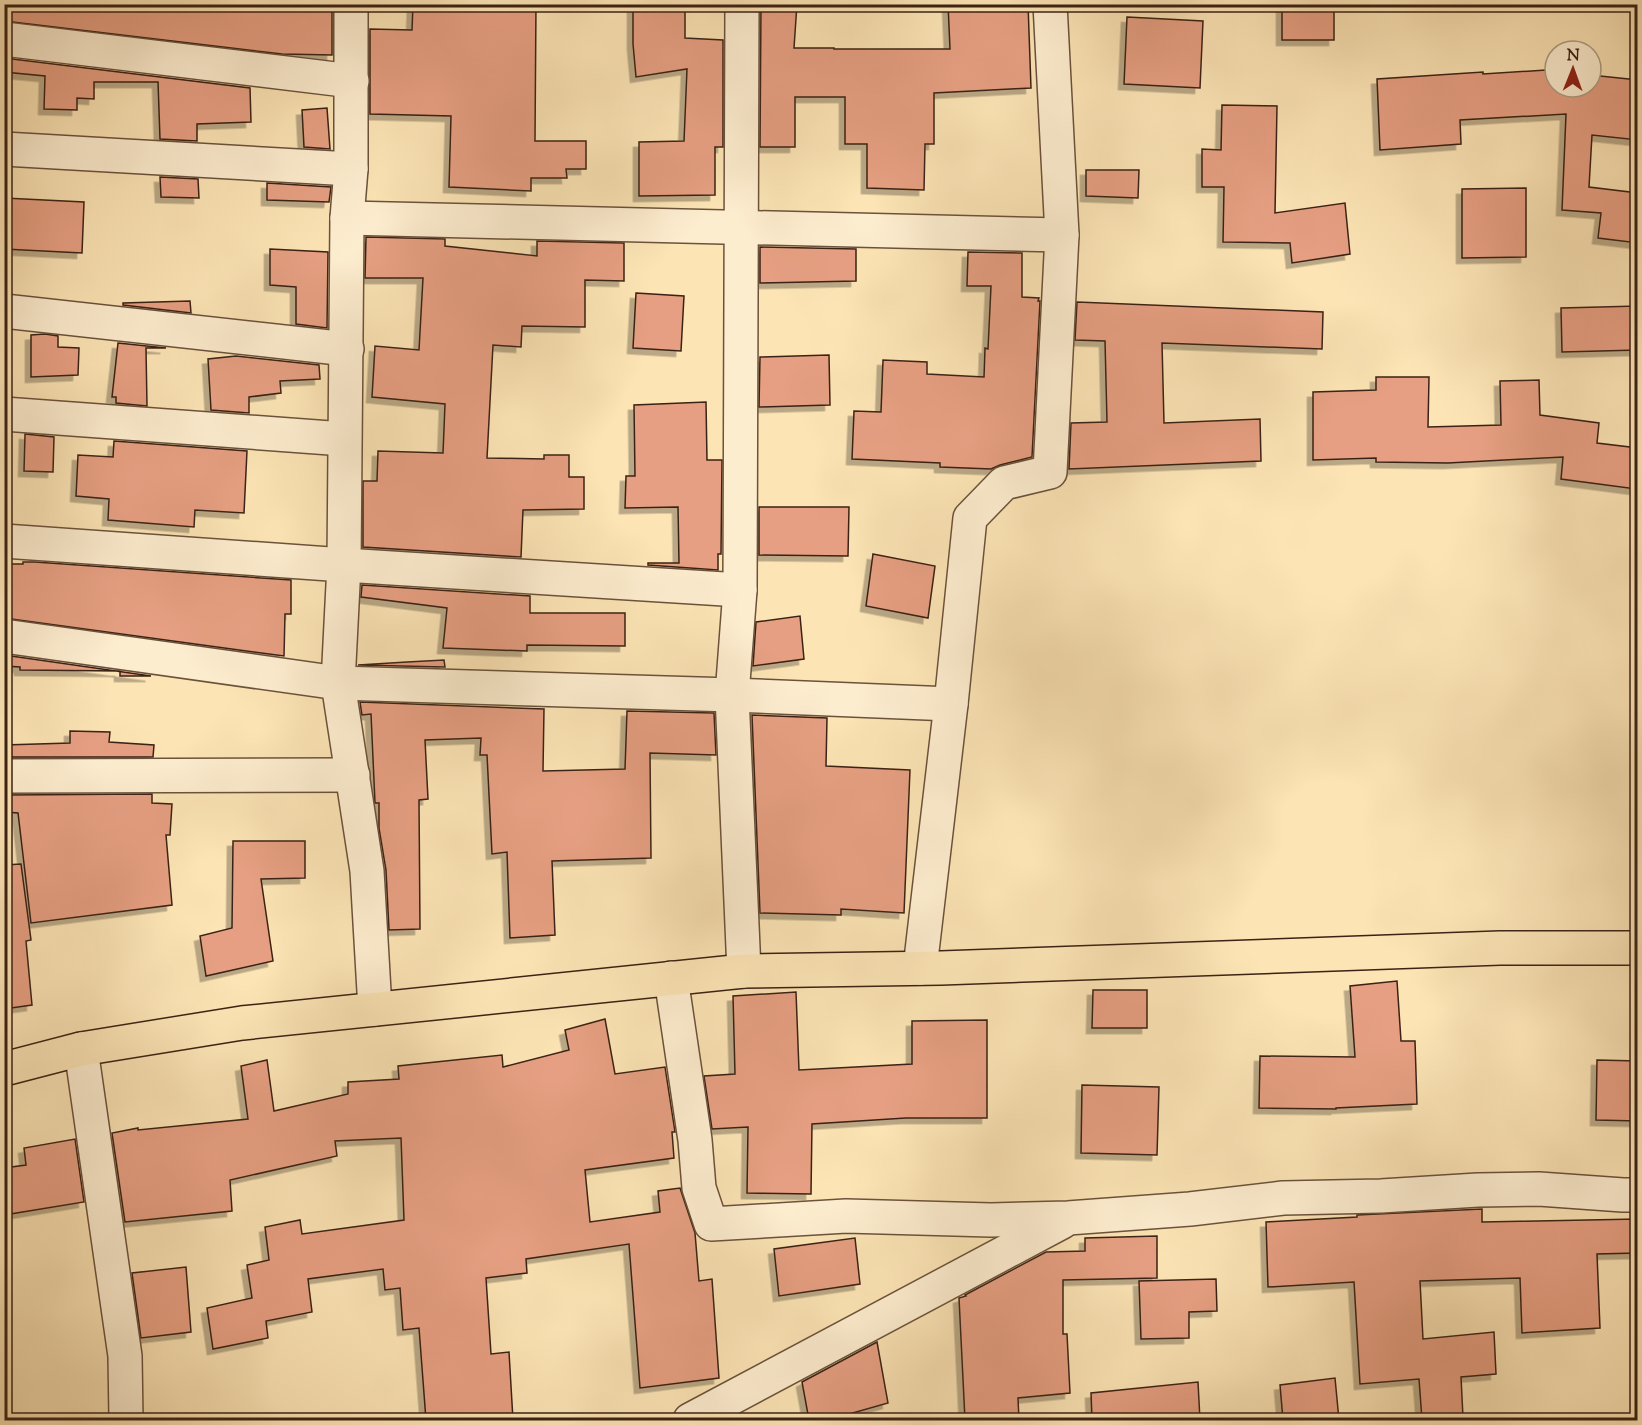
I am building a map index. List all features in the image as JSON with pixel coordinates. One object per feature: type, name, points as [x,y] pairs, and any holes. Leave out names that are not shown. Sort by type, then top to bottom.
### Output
[{"type":"main road","points":[[4,1069],[81,1049],[242,1023],[744,971],[920,969],[1500,948],[1638,948]]},
{"type":"street","points":[[351,4],[351,169],[347,218],[344,565],[338,683],[367,871],[375,1009]]},
{"type":"street","points":[[742,4],[740,590],[732,695],[744,971]]},
{"type":"street","points":[[920,969],[970,518],[1004,483],[1050,472],[1062,234],[1050,4]]},
{"type":"street","points":[[4,39],[352,81]]},
{"type":"street","points":[[4,149],[351,169]]},
{"type":"street","points":[[347,218],[1062,234]]},
{"type":"street","points":[[4,310],[347,349]]},
{"type":"street","points":[[4,414],[344,439]]},
{"type":"street","points":[[4,541],[740,590]]},
{"type":"street","points":[[4,636],[338,683],[951,704]]},
{"type":"street","points":[[4,776],[353,776]]},
{"type":"street","points":[[671,978],[695,1140],[699,1188],[711,1224],[846,1216],[991,1220],[1068,1218],[1190,1209],[1283,1198],[1381,1196],[1478,1190],[1529,1189],[1638,1195]]},
{"type":"street","points":[[81,1049],[125,1356],[126,1420]]},
{"type":"street","points":[[690,1420],[1068,1218]]},
{"type":"building","points":[[4,4],[332,4],[332,55],[282,54],[4,21]]},
{"type":"building","points":[[413,4],[536,4],[535,141],[586,141],[586,169],[566,169],[567,178],[531,178],[531,191],[449,187],[451,116],[370,114],[370,29],[412,30]]},
{"type":"building","points":[[633,4],[685,4],[685,38],[723,40],[723,147],[715,147],[715,195],[639,196],[639,142],[684,141],[687,69],[636,77]]},
{"type":"building","points":[[761,4],[797,4],[794,48],[950,49],[948,4],[1028,4],[1031,88],[934,93],[934,144],[925,144],[924,190],[867,188],[867,144],[845,144],[845,97],[795,97],[795,147],[760,147]]},
{"type":"building","points":[[1282,4],[1334,4],[1334,40],[1282,40]]},
{"type":"building","points":[[1127,17],[1203,21],[1200,88],[1124,84]]},
{"type":"building","points":[[4,58],[250,88],[251,122],[197,124],[197,141],[160,139],[158,82],[94,82],[94,99],[77,98],[77,110],[44,109],[45,76],[4,72]]},
{"type":"building","points":[[1543,70],[1543,99],[1603,99],[1603,76],[1638,80],[1638,140],[1592,135],[1589,187],[1638,193],[1638,243],[1598,238],[1601,213],[1562,210],[1566,114],[1460,120],[1461,144],[1380,150],[1377,79],[1483,72],[1483,74]]},
{"type":"building","points":[[1222,105],[1277,106],[1275,213],[1345,203],[1350,254],[1292,263],[1290,243],[1223,242],[1224,187],[1202,187],[1202,149],[1221,150]]},
{"type":"building","points":[[327,108],[330,149],[304,147],[302,110]]},
{"type":"building","points":[[1086,170],[1139,170],[1138,198],[1086,196]]},
{"type":"building","points":[[160,177],[198,179],[199,198],[161,197]]},
{"type":"building","points":[[267,183],[331,187],[329,202],[267,200]]},
{"type":"building","points":[[1526,188],[1526,257],[1462,258],[1462,189]]},
{"type":"building","points":[[4,198],[84,202],[82,253],[4,249]]},
{"type":"building","points":[[366,237],[445,239],[445,246],[537,256],[537,241],[624,243],[624,281],[585,280],[585,327],[522,326],[521,347],[493,345],[487,458],[544,459],[544,455],[569,455],[569,477],[584,477],[584,509],[523,510],[521,557],[363,547],[363,481],[377,481],[378,451],[443,453],[445,404],[372,397],[375,346],[419,350],[423,278],[365,278]]},
{"type":"building","points":[[760,247],[856,249],[856,281],[760,283]]},
{"type":"building","points":[[270,249],[328,252],[327,328],[296,324],[296,287],[270,285]]},
{"type":"building","points":[[968,252],[1022,253],[1022,297],[1039,298],[1038,301],[1040,301],[1032,457],[991,469],[940,467],[940,463],[852,459],[854,411],[881,412],[883,360],[927,362],[927,374],[984,377],[985,348],[988,349],[991,286],[967,286]]},
{"type":"building","points":[[636,293],[684,296],[681,351],[633,348]]},
{"type":"building","points":[[190,301],[191,313],[123,305],[123,303]]},
{"type":"building","points":[[1077,302],[1323,312],[1322,349],[1162,343],[1164,423],[1260,419],[1261,461],[1069,469],[1071,423],[1107,422],[1105,341],[1075,340]]},
{"type":"building","points":[[1638,306],[1638,350],[1562,352],[1561,308]]},
{"type":"building","points":[[31,335],[58,336],[58,347],[79,348],[78,375],[31,377]]},
{"type":"building","points":[[118,343],[166,348],[146,348],[147,406],[116,403],[116,397],[112,397]]},
{"type":"building","points":[[829,355],[830,405],[759,407],[760,357]]},
{"type":"building","points":[[236,356],[319,365],[320,379],[280,381],[281,393],[249,397],[249,413],[211,410],[208,359]]},
{"type":"building","points":[[1376,377],[1429,377],[1428,427],[1501,425],[1500,381],[1539,380],[1540,415],[1599,423],[1597,443],[1638,448],[1636,489],[1561,479],[1563,457],[1448,463],[1376,462],[1376,458],[1313,460],[1313,392],[1376,390]]},
{"type":"building","points":[[706,402],[707,460],[722,460],[721,554],[718,554],[718,570],[648,565],[648,563],[679,563],[678,507],[625,508],[626,476],[635,476],[634,405]]},
{"type":"building","points":[[25,434],[54,437],[53,472],[24,471]]},
{"type":"building","points":[[114,441],[247,451],[244,513],[195,510],[194,527],[108,520],[109,499],[76,496],[78,455],[113,457]]},
{"type":"building","points":[[759,507],[849,507],[848,556],[759,555]]},
{"type":"building","points":[[873,554],[935,566],[928,618],[866,606]]},
{"type":"building","points":[[23,562],[291,580],[291,614],[285,614],[284,656],[4,618],[4,564],[23,564]]},
{"type":"building","points":[[362,585],[530,596],[530,613],[625,613],[625,646],[527,645],[527,651],[443,648],[447,608],[361,597]]},
{"type":"building","points":[[800,616],[804,659],[753,666],[756,622]]},
{"type":"building","points":[[4,655],[116,671],[20,670],[20,667],[4,666]]},
{"type":"building","points":[[444,660],[445,667],[358,665],[407,662]]},
{"type":"building","points":[[120,672],[151,676],[120,676]]},
{"type":"building","points":[[360,702],[544,709],[543,771],[625,769],[627,711],[714,713],[716,755],[650,753],[651,858],[552,861],[555,935],[510,938],[507,852],[492,854],[487,755],[480,755],[481,738],[425,740],[428,799],[419,800],[420,929],[389,930],[386,870],[379,828],[379,803],[375,803],[371,714],[362,715]]},
{"type":"building","points":[[752,715],[827,718],[826,766],[910,770],[904,913],[841,909],[841,915],[760,913]]},
{"type":"building","points":[[70,731],[110,732],[109,742],[154,745],[153,757],[4,757],[4,745],[70,743]]},
{"type":"building","points":[[152,794],[152,803],[172,804],[170,835],[166,835],[172,905],[31,923],[18,813],[4,812],[4,795]]},
{"type":"building","points":[[233,841],[305,841],[305,878],[261,879],[273,961],[206,976],[200,936],[232,928]]},
{"type":"building","points":[[21,864],[31,940],[26,941],[32,1005],[4,1009],[4,865]]},
{"type":"building","points":[[1397,981],[1401,1041],[1415,1041],[1417,1104],[1336,1109],[1259,1108],[1260,1056],[1355,1057],[1350,986]]},
{"type":"building","points":[[1093,990],[1147,990],[1147,1028],[1092,1028]]},
{"type":"building","points":[[796,992],[799,1070],[912,1064],[912,1021],[987,1020],[987,1118],[906,1118],[812,1124],[811,1194],[747,1193],[748,1127],[712,1129],[704,1076],[735,1074],[733,996]]},
{"type":"building","points":[[605,1019],[615,1074],[665,1067],[675,1132],[672,1132],[674,1158],[585,1170],[590,1222],[660,1212],[658,1191],[680,1188],[695,1233],[699,1281],[712,1279],[719,1378],[640,1388],[629,1244],[526,1259],[527,1273],[486,1278],[491,1354],[509,1352],[513,1420],[426,1420],[419,1328],[403,1330],[400,1288],[385,1290],[383,1269],[308,1279],[312,1312],[266,1321],[268,1338],[213,1349],[207,1308],[252,1298],[247,1265],[269,1260],[265,1227],[300,1220],[302,1234],[404,1220],[401,1138],[335,1141],[337,1156],[230,1180],[232,1211],[125,1222],[112,1133],[138,1128],[138,1130],[248,1119],[241,1066],[267,1060],[274,1111],[348,1094],[348,1082],[399,1079],[398,1066],[502,1055],[503,1067],[569,1050],[565,1030]]},
{"type":"building","points":[[1597,1060],[1638,1061],[1638,1121],[1596,1120]]},
{"type":"building","points":[[1082,1085],[1159,1087],[1157,1155],[1081,1153]]},
{"type":"building","points":[[75,1139],[84,1202],[4,1215],[4,1168],[26,1165],[24,1148]]},
{"type":"building","points":[[1482,1209],[1482,1222],[1638,1219],[1638,1253],[1597,1254],[1600,1328],[1522,1333],[1520,1278],[1420,1281],[1423,1339],[1494,1332],[1496,1374],[1461,1377],[1463,1417],[1422,1420],[1419,1379],[1360,1384],[1354,1282],[1268,1287],[1266,1222]]},
{"type":"building","points":[[1157,1236],[1157,1278],[1063,1280],[1063,1334],[1067,1334],[1070,1393],[1018,1398],[1019,1420],[965,1420],[959,1298],[1046,1252],[1085,1251],[1085,1238]]},
{"type":"building","points":[[855,1238],[860,1284],[779,1296],[774,1249]]},
{"type":"building","points":[[186,1267],[191,1332],[141,1338],[132,1273]]},
{"type":"building","points":[[1216,1279],[1217,1311],[1189,1312],[1189,1338],[1141,1339],[1139,1281]]},
{"type":"building","points":[[877,1342],[888,1403],[828,1420],[809,1420],[802,1382]]},
{"type":"building","points":[[1335,1378],[1339,1420],[1283,1420],[1280,1385]]},
{"type":"building","points":[[1198,1382],[1200,1420],[1092,1420],[1091,1393]]}]
